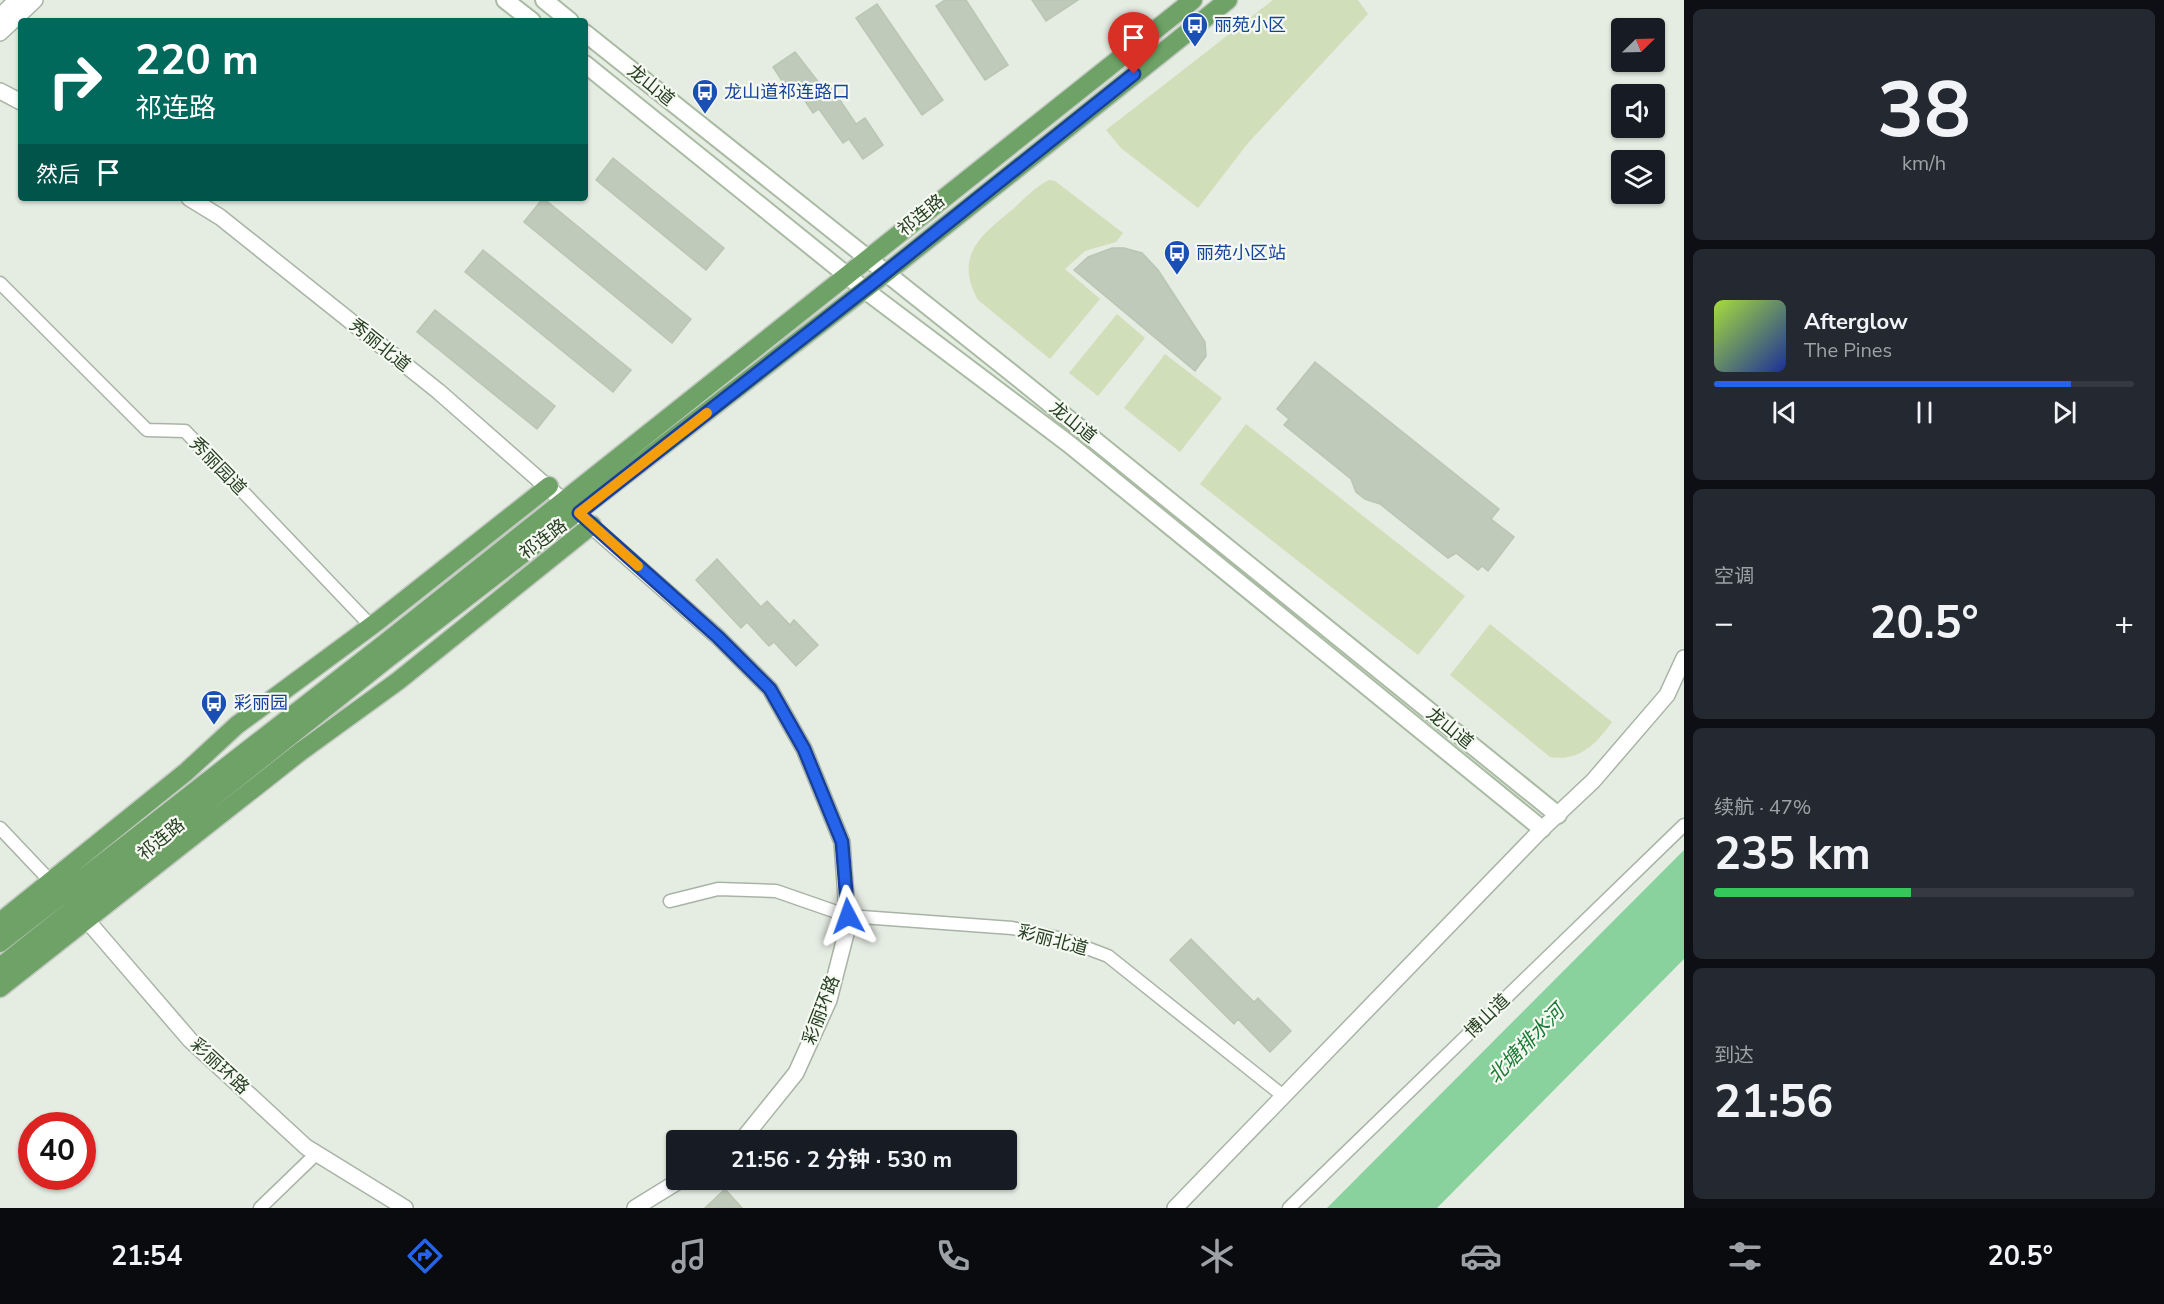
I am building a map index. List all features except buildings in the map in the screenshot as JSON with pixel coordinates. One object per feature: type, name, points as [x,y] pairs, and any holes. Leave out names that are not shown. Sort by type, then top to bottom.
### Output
[{"type":"main road","points":[[506,0],[528,18]]},
{"type":"main road","points":[[544,0],[566,18]]},
{"type":"main road","name":"祁连路","points":[[0,944],[56,887],[564,500],[1193,0]]},
{"type":"main road","name":"祁连路","points":[[0,967],[82,914],[387,659],[585,519],[864,290],[1228,0]]},
{"type":"main road","name":"龙山道","points":[[588,35],[1558,815]]},
{"type":"main road","name":"龙山道","points":[[588,66],[864,290],[1069,444],[1542,829]]},
{"type":"main road","points":[[0,922],[56,887],[237,725],[371,626],[549,486]]},
{"type":"main road","points":[[0,988],[82,914],[399,681],[585,519]]},
{"type":"street","points":[[0,16],[17,0]]},
{"type":"street","points":[[0,33],[35,0]]},
{"type":"street","points":[[0,91],[18,100]]},
{"type":"street","name":"秀丽北道","points":[[194,201],[220,217],[410,369],[564,500]]},
{"type":"street","name":"秀丽园道","points":[[0,283],[147,430],[185,431],[371,626]]},
{"type":"street","name":"彩丽环路","points":[[564,500],[718,637],[770,689],[804,749],[842,842],[848,926],[829,1000],[796,1073],[750,1130]]},
{"type":"street","points":[[1175,1208],[1542,829],[1593,782],[1667,695],[1684,657]]},
{"type":"street","name":"博山道","points":[[1289,1208],[1684,825]]},
{"type":"street","points":[[0,828],[56,887]]},
{"type":"street","name":"彩丽环路","points":[[56,887],[190,1040],[317,1153],[405,1208]]},
{"type":"street","name":"彩丽北道","points":[[670,901],[718,889],[776,891],[848,916],[1011,928],[1064,939],[1108,956],[1282,1095]]},
{"type":"street","points":[[260,1208],[317,1153]]},
{"type":"street","points":[[635,1208],[666,1189]]},
{"type":"shaded area","points":[[1273,0],[1358,0],[1368,14],[1248,143],[1198,208],[1121,148],[1106,130]]},
{"type":"shaded area","points":[[1049,180],[1055,181],[1123,233],[1116,242],[1085,251],[1065,269],[1100,299],[1050,359],[978,300],[971,285],[969,271],[974,248],[981,238],[1029,194]]},
{"type":"shaded area","points":[[1117,314],[1145,338],[1098,396],[1069,373]]},
{"type":"shaded area","points":[[1165,354],[1222,398],[1180,452],[1124,408]]},
{"type":"shaded area","points":[[1246,424],[1465,596],[1418,655],[1200,484]]},
{"type":"shaded area","points":[[1490,624],[1612,722],[1586,750],[1570,757],[1550,757],[1450,675]]},
{"type":"water","name":"北塘排水河","points":[[1684,850],[1684,959],[1437,1208],[1327,1208]]},
{"type":"slow traffic","points":[[638,566],[579,513],[707,413]]},
{"type":"place","name":"丽苑小区","points":[[1195,48]]},
{"type":"place","name":"龙山道祁连路口","points":[[705,115]]},
{"type":"place","name":"丽苑小区站","points":[[1177,276]]},
{"type":"place","name":"彩丽园","points":[[214,726]]},
{"type":"route","points":[[848,916],[842,842],[804,749],[770,689],[718,637],[579,513],[1134,74]]}]
